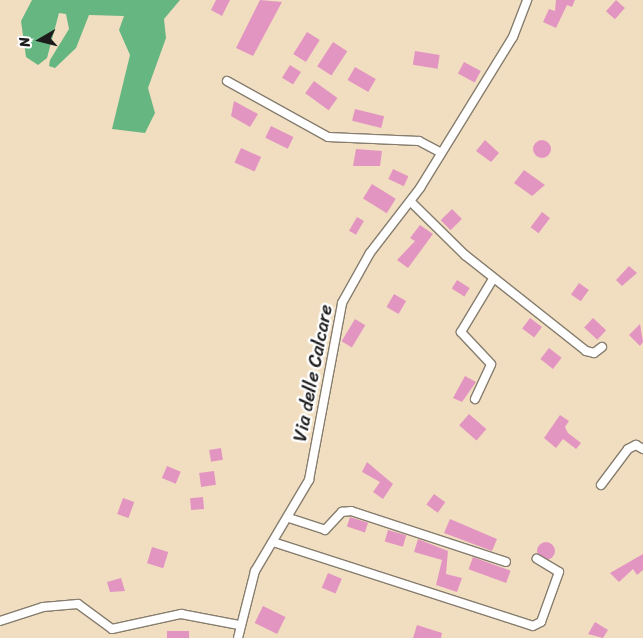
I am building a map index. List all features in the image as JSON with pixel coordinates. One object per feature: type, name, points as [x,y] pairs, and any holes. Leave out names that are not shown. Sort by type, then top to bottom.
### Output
[{"type":"street","name":"Via delle Calcare","points":[[238,638],[239,625],[253,576],[290,518],[310,476],[340,306],[370,253],[411,202],[440,152],[513,37],[527,0]]},
{"type":"street","points":[[227,81],[328,137],[419,141],[440,152]]},
{"type":"street","points":[[411,202],[493,279],[588,352],[602,347]]},
{"type":"street","points":[[475,399],[491,364],[464,338],[462,329],[493,279]]},
{"type":"street","points":[[601,484],[628,449],[636,445],[643,449]]},
{"type":"street","points":[[290,518],[328,529],[342,512],[351,511],[506,562]]},
{"type":"street","points":[[273,542],[533,626],[541,622],[558,572],[537,559]]},
{"type":"street","points":[[0,621],[43,608],[78,604],[112,629],[181,614],[239,625]]},
{"type":"green space","points":[[32,0],[180,0],[164,19],[166,38],[148,88],[155,113],[145,133],[112,129],[130,55],[119,30],[124,16],[89,15],[76,48],[55,68],[49,66],[50,60],[69,29],[66,14],[59,13],[47,58],[38,65],[26,57],[21,21]]},
{"type":"building","points":[[216,0],[230,0],[222,16],[211,10]]},
{"type":"building","points":[[260,0],[282,2],[253,56],[236,48]]},
{"type":"building","points":[[556,0],[575,0],[572,7],[567,5],[556,28],[543,22],[549,9],[555,11]]},
{"type":"building","points":[[616,0],[625,8],[615,19],[606,11]]},
{"type":"building","points":[[307,32],[320,40],[306,62],[293,54]]},
{"type":"building","points":[[333,42],[347,51],[331,76],[317,66]]},
{"type":"building","points":[[415,51],[440,55],[438,69],[413,65]]},
{"type":"building","points":[[464,62],[481,71],[475,82],[458,73]]},
{"type":"building","points":[[290,65],[301,72],[293,85],[282,78]]},
{"type":"building","points":[[355,67],[376,79],[368,92],[348,80]]},
{"type":"building","points":[[314,81],[337,98],[329,110],[305,93]]},
{"type":"building","points":[[234,101],[258,114],[250,127],[231,116]]},
{"type":"building","points":[[355,109],[384,116],[381,128],[352,121]]},
{"type":"building","points":[[271,126],[293,137],[288,149],[265,138]]},
{"type":"building","points":[[485,140],[499,153],[491,162],[476,151]]},
{"type":"building","points":[[542,140],[548,143],[551,149],[548,155],[542,158],[536,155],[533,149],[536,143]]},
{"type":"building","points":[[241,148],[261,157],[255,172],[234,163]]},
{"type":"building","points":[[356,149],[382,151],[380,166],[353,166]]},
{"type":"building","points":[[393,169],[408,176],[404,186],[388,179]]},
{"type":"building","points":[[524,170],[545,185],[532,196],[514,183]]},
{"type":"building","points":[[372,184],[396,199],[387,213],[363,198]]},
{"type":"building","points":[[452,209],[462,219],[451,230],[441,220]]},
{"type":"building","points":[[542,212],[550,218],[539,233],[531,227]]},
{"type":"building","points":[[357,217],[364,221],[356,235],[349,231]]},
{"type":"building","points":[[420,225],[433,234],[408,268],[397,260],[415,241],[410,238]]},
{"type":"building","points":[[629,266],[637,273],[622,286],[616,280]]},
{"type":"building","points":[[457,280],[470,288],[464,296],[452,288]]},
{"type":"building","points":[[579,283],[589,290],[581,301],[571,294]]},
{"type":"building","points":[[394,294],[406,301],[399,314],[386,307]]},
{"type":"building","points":[[530,318],[542,327],[534,337],[522,328]]},
{"type":"building","points":[[593,318],[606,330],[597,340],[584,328]]},
{"type":"building","points":[[355,319],[365,325],[352,347],[342,341]]},
{"type":"building","points":[[640,324],[643,342],[640,346],[629,335]]},
{"type":"building","points":[[549,348],[562,358],[553,369],[540,359]]},
{"type":"building","points":[[465,376],[476,382],[462,402],[453,398]]},
{"type":"building","points":[[469,414],[486,429],[477,440],[459,425]]},
{"type":"building","points":[[560,415],[569,421],[565,427],[568,433],[581,443],[576,449],[563,439],[556,448],[544,438]]},
{"type":"building","points":[[221,448],[223,460],[211,462],[209,450]]},
{"type":"building","points":[[367,462],[393,484],[383,499],[373,492],[380,482],[362,472]]},
{"type":"building","points":[[167,466],[181,472],[176,484],[162,478]]},
{"type":"building","points":[[214,471],[216,485],[201,487],[199,473]]},
{"type":"building","points":[[434,494],[445,502],[438,513],[426,505]]},
{"type":"building","points":[[203,497],[204,509],[191,510],[190,498]]},
{"type":"building","points":[[123,498],[134,502],[128,518],[117,514]]},
{"type":"building","points":[[350,517],[368,523],[365,532],[347,527]]},
{"type":"building","points":[[450,519],[497,539],[492,551],[444,533]]},
{"type":"building","points":[[388,530],[406,535],[403,547],[385,542]]},
{"type":"building","points":[[418,539],[448,551],[446,574],[462,578],[457,592],[436,585],[442,560],[414,552]]},
{"type":"building","points":[[546,542],[552,545],[555,551],[552,557],[546,560],[540,557],[537,551],[540,545]]},
{"type":"building","points":[[152,547],[168,552],[163,568],[147,563]]},
{"type":"building","points":[[643,554],[643,570],[637,575],[633,569],[619,582],[610,573]]},
{"type":"building","points":[[473,557],[511,571],[506,583],[469,569]]},
{"type":"building","points":[[328,573],[342,579],[336,594],[322,588]]},
{"type":"building","points":[[121,578],[125,591],[110,592],[107,582]]},
{"type":"building","points":[[263,606],[285,617],[277,634],[255,623]]},
{"type":"building","points":[[595,622],[608,630],[603,638],[588,634]]},
{"type":"building","points":[[417,625],[442,633],[441,638],[413,638]]},
{"type":"building","points":[[167,631],[189,631],[189,638],[167,638]]}]
